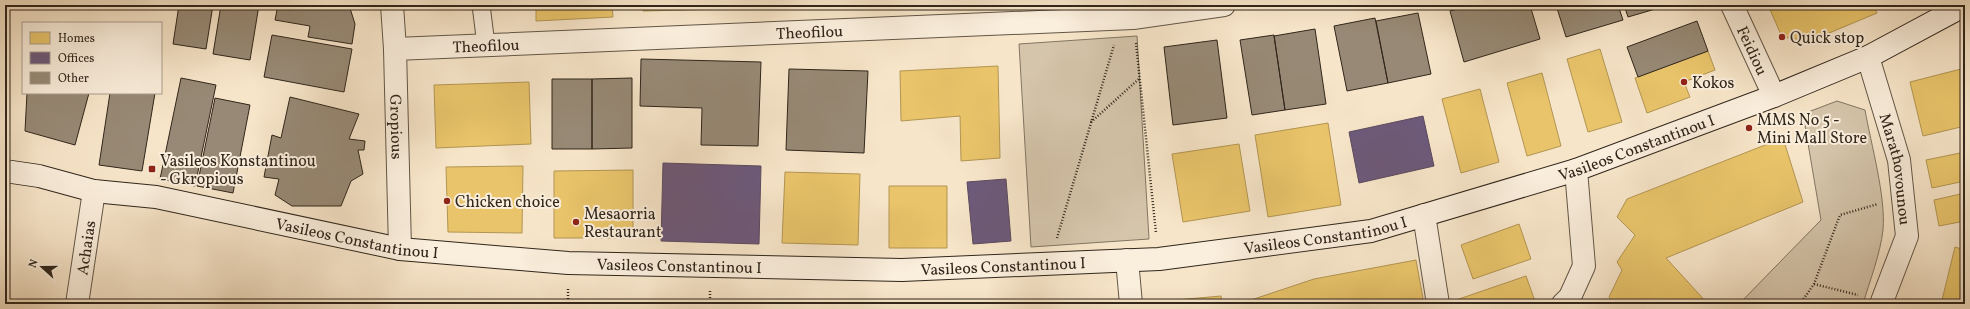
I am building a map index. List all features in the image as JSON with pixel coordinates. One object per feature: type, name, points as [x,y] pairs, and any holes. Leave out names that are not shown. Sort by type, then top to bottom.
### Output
[{"type":"main road","name":"Gropious","points":[[392,5],[395,49],[400,250]]},
{"type":"main road","name":"Theofilou","points":[[395,49],[1134,18],[1224,5]]},
{"type":"main road","name":"Feidiou","points":[[1732,5],[1774,96]]},
{"type":"main road","name":"Vasileos Constantinou I","points":[[5,171],[39,176],[94,190],[156,197],[400,250],[568,264],[902,270],[1159,259],[1371,231],[1576,170],[1774,96],[1868,57],[1965,5]]},
{"type":"main road","name":"Marathovounou","points":[[1868,57],[1899,160],[1907,236],[1881,303]]},
{"type":"main road","points":[[1562,304],[1570,297],[1584,266],[1576,170]]},
{"type":"main road","name":"Achaias","points":[[77,304],[94,190]]},
{"type":"main road","points":[[1424,215],[1438,304]]},
{"type":"main road","points":[[1127,260],[1131,304]]},
{"type":"lane","points":[[481,5],[486,45]]},
{"type":"path","points":[[1134,18],[1159,259]]},
{"type":"path","points":[[1056,242],[1115,40]]},
{"type":"path","points":[[1091,123],[1140,78]]},
{"type":"path","points":[[1800,304],[1814,284],[1840,215],[1903,197]]},
{"type":"path","points":[[1814,284],[1881,303]]},
{"type":"shaded area","points":[[1137,36],[1149,239],[1031,247],[1019,44]]},
{"type":"shaded area","points":[[1837,101],[1865,110],[1880,186],[1883,217],[1882,239],[1863,304],[1739,304],[1821,220],[1803,114]]},
{"type":"building: Homes","points":[[536,5],[612,5],[613,17],[536,21]]},
{"type":"building: Homes","points":[[643,5],[725,5],[725,9],[643,11]]},
{"type":"building: Homes","points":[[1768,5],[1873,5],[1877,13],[1810,41],[1782,37]]},
{"type":"building: Homes","points":[[1600,49],[1622,122],[1588,132],[1567,59]]},
{"type":"building: Homes","points":[[1708,51],[1715,70],[1684,82],[1690,97],[1647,113],[1635,78]]},
{"type":"building: Homes","points":[[998,66],[1000,158],[961,161],[960,116],[901,121],[900,71]]},
{"type":"building: Homes","points":[[1965,68],[1965,126],[1923,136],[1910,82]]},
{"type":"building: Homes","points":[[1542,73],[1561,146],[1527,156],[1507,83]]},
{"type":"building: Homes","points":[[529,82],[531,144],[436,148],[434,85]]},
{"type":"building: Homes","points":[[1480,89],[1499,162],[1461,173],[1442,99]]},
{"type":"building: Homes","points":[[1328,123],[1341,205],[1268,217],[1255,135]]},
{"type":"building: Homes","points":[[1783,138],[1803,202],[1666,258],[1708,304],[1615,304],[1609,297],[1622,270],[1617,262],[1635,235],[1617,217],[1627,199]]},
{"type":"building: Homes","points":[[1239,144],[1250,211],[1183,222],[1172,154]]},
{"type":"building: Homes","points":[[1965,152],[1965,181],[1932,188],[1926,160]]},
{"type":"building: Homes","points":[[523,166],[522,233],[448,232],[446,167]]},
{"type":"building: Homes","points":[[633,170],[633,238],[554,238],[554,171]]},
{"type":"building: Homes","points":[[785,172],[860,174],[858,245],[782,243]]},
{"type":"building: Homes","points":[[889,186],[947,186],[947,248],[889,248]]},
{"type":"building: Homes","points":[[1965,193],[1965,221],[1939,226],[1934,200]]},
{"type":"building: Homes","points":[[1519,224],[1531,259],[1473,279],[1461,245]]},
{"type":"building: Homes","points":[[1955,247],[1965,250],[1965,304],[1942,300]]},
{"type":"building: Homes","points":[[1416,260],[1424,304],[1248,304],[1248,301],[1314,279]]},
{"type":"building: Homes","points":[[1526,276],[1536,304],[1457,304],[1456,300]]},
{"type":"building: Homes","points":[[1221,296],[1222,304],[1153,304],[1153,302]]},
{"type":"building: Offices","points":[[1423,116],[1434,166],[1359,183],[1349,132]]},
{"type":"building: Offices","points":[[663,163],[761,166],[759,244],[661,241]]},
{"type":"building: Offices","points":[[1006,179],[1011,241],[973,244],[967,182]]},
{"type":"building: Other","points":[[179,5],[213,5],[206,49],[173,44]]},
{"type":"building: Other","points":[[221,5],[259,5],[250,60],[213,54]]},
{"type":"building: Other","points":[[278,5],[349,5],[355,24],[352,44],[308,37],[310,26],[275,20]]},
{"type":"building: Other","points":[[1471,5],[1530,5],[1540,39],[1464,62],[1450,11]]},
{"type":"building: Other","points":[[1556,5],[1618,5],[1623,20],[1566,37]]},
{"type":"building: Other","points":[[1624,5],[1669,5],[1628,17]]},
{"type":"building: Other","points":[[1418,13],[1431,74],[1388,83],[1376,21]]},
{"type":"building: Other","points":[[1375,18],[1388,83],[1347,91],[1334,26]]},
{"type":"building: Other","points":[[1697,21],[1708,51],[1638,77],[1627,47]]},
{"type":"building: Other","points":[[1315,29],[1326,104],[1285,110],[1274,36]]},
{"type":"building: Other","points":[[272,35],[352,49],[344,92],[264,77]]},
{"type":"building: Other","points":[[1274,35],[1285,110],[1252,115],[1240,40]]},
{"type":"building: Other","points":[[1217,40],[1227,118],[1173,125],[1164,47]]},
{"type":"building: Other","points":[[641,59],[761,62],[758,146],[701,145],[702,108],[640,106]]},
{"type":"building: Other","points":[[789,69],[868,71],[864,153],[786,150]]},
{"type":"building: Other","points":[[181,78],[216,85],[195,186],[160,179]]},
{"type":"building: Other","points":[[632,78],[632,148],[592,149],[592,79]]},
{"type":"building: Other","points":[[552,79],[592,79],[592,149],[552,149]]},
{"type":"building: Other","points":[[27,94],[89,94],[75,145],[25,131]]},
{"type":"building: Other","points":[[110,94],[155,94],[142,171],[99,165]]},
{"type":"building: Other","points":[[290,97],[359,114],[349,139],[365,141],[364,150],[358,150],[363,174],[351,181],[341,206],[292,206],[275,195],[279,179],[264,177],[272,135],[281,138]]},
{"type":"building: Other","points":[[215,98],[250,105],[233,193],[197,186]]},
{"type":"place","name":"Quick stop","points":[[1782,37]]},
{"type":"place","name":"Kokos","points":[[1684,82]]},
{"type":"place","name":"MMS No 5 - Mini Mall Store","points":[[1749,128]]},
{"type":"place","name":"Vasileos Konstantinou - Gkropious","points":[[152,169]]},
{"type":"place","name":"Chicken choice","points":[[447,201]]},
{"type":"place","name":"Mesaorria Restaurant","points":[[576,222]]}]
